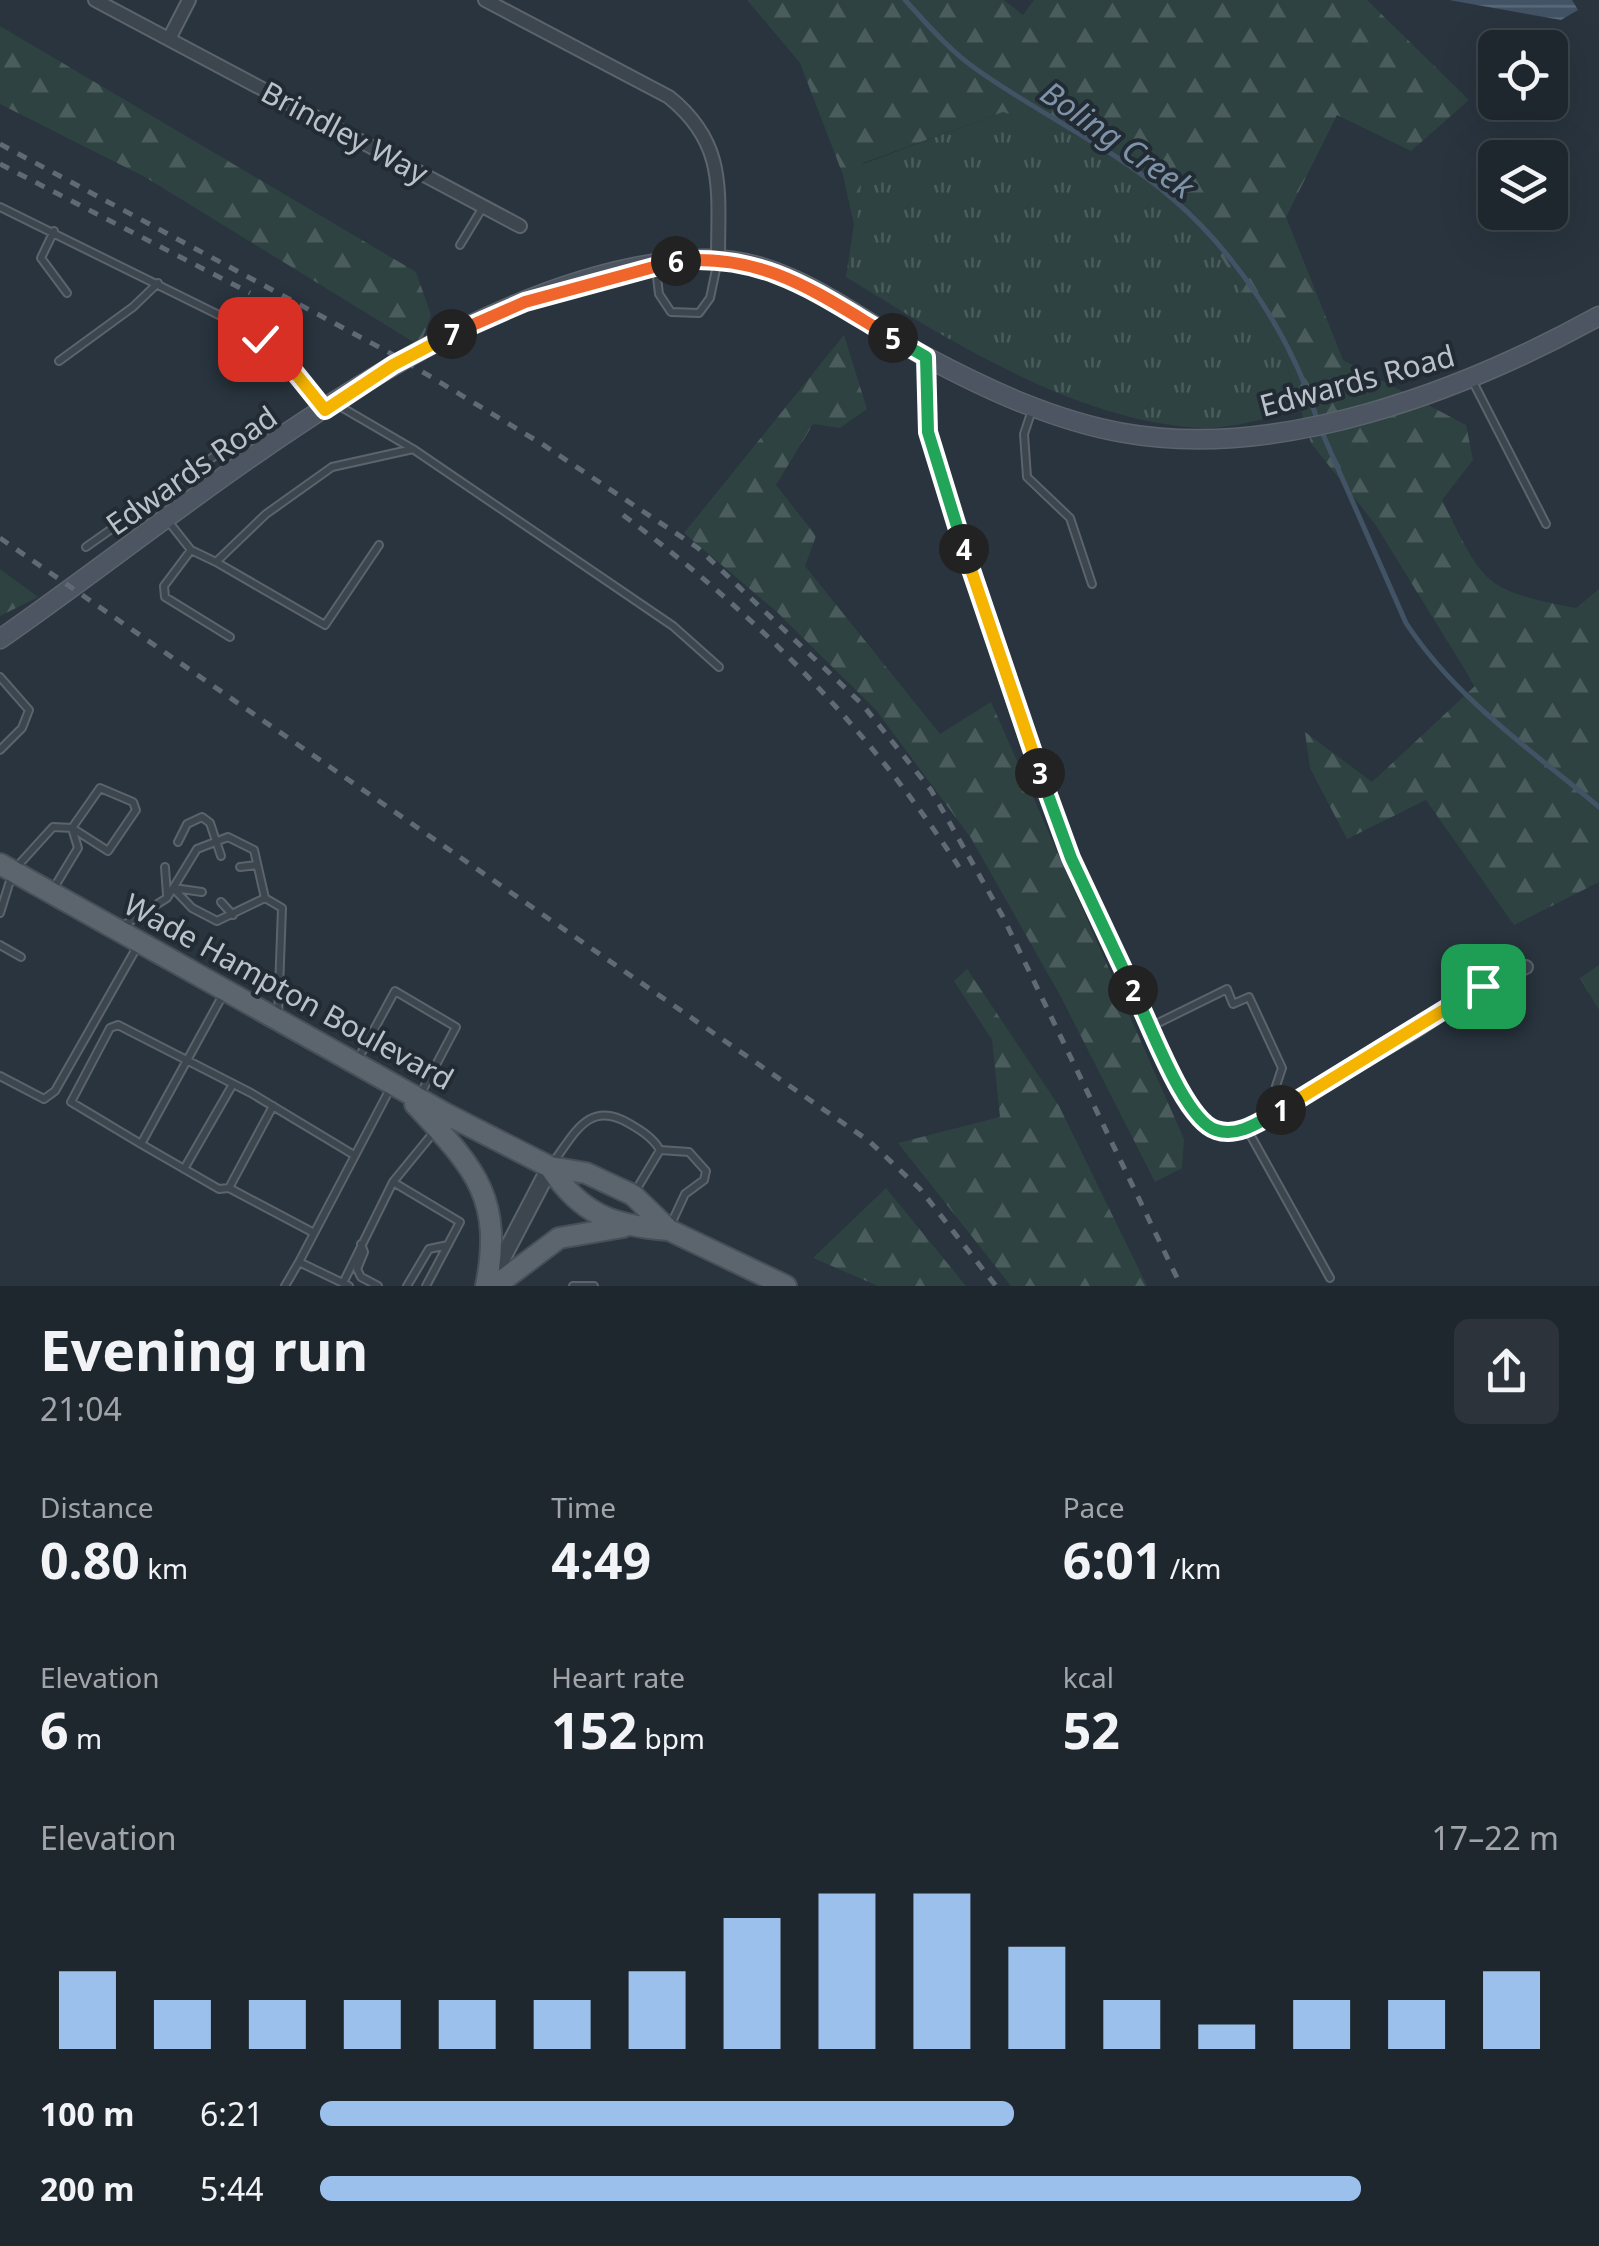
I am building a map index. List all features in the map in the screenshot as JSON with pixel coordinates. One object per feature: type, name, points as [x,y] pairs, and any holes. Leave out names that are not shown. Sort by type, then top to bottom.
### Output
[{"type":"main road","name":"Edwards Road","points":[[0,639],[393,365],[492,313],[656,264],[718,259],[755,264],[786,276],[926,357],[1034,406],[1093,426],[1160,438],[1218,438],[1312,426],[1472,379],[1599,316]]},
{"type":"main road","name":"Wade Hampton Boulevard","points":[[6,868],[404,1090],[441,1121],[550,1167],[586,1173],[633,1195],[669,1230],[786,1286]]},
{"type":"main road","name":"Wade Hampton Boulevard","points":[[441,1121],[474,1175],[492,1216],[490,1286]]},
{"type":"main road","name":"Wade Hampton Boulevard","points":[[550,1167],[570,1198],[623,1227],[669,1230]]},
{"type":"main road","points":[[490,1286],[559,1238],[623,1227]]},
{"type":"street","name":"Brindley Way","points":[[95,0],[520,226]]},
{"type":"street","points":[[169,39],[190,0]]},
{"type":"street","points":[[486,0],[669,97],[695,118],[718,172],[718,259]]},
{"type":"street","points":[[926,357],[928,432],[1024,732],[1071,858],[1186,1100],[1203,1124],[1227,1132],[1246,1128],[1286,1108],[1483,986],[1526,967]]},
{"type":"street","points":[[490,1286],[550,1167]]},
{"type":"lane","points":[[460,245],[484,206]]},
{"type":"lane","points":[[0,208],[158,282],[260,339],[330,407],[413,448],[673,626],[719,667]]},
{"type":"lane","points":[[54,231],[41,258],[67,294]]},
{"type":"lane","points":[[656,264],[660,294],[671,312],[700,314],[710,298],[718,259]]},
{"type":"lane","points":[[60,361],[158,282]]},
{"type":"lane","points":[[1472,379],[1546,524]]},
{"type":"lane","points":[[1034,406],[1024,434],[1027,477],[1070,518],[1092,584]]},
{"type":"lane","points":[[86,547],[244,435]]},
{"type":"lane","points":[[216,562],[266,514],[332,467],[413,448]]},
{"type":"lane","points":[[171,486],[185,507]]},
{"type":"lane","points":[[167,520],[191,550],[324,625],[379,545]]},
{"type":"lane","points":[[191,550],[164,586],[164,597],[230,636]]},
{"type":"lane","points":[[0,677],[29,710],[22,728],[0,750]]},
{"type":"lane","points":[[0,913],[6,868],[53,827],[72,828],[108,851],[114,849],[136,810],[133,802],[100,788],[72,828]]},
{"type":"lane","points":[[178,842],[188,824],[202,817],[210,823],[221,856]]},
{"type":"lane","points":[[51,892],[78,848],[72,828]]},
{"type":"lane","points":[[118,929],[167,898],[196,850],[228,837],[254,850],[264,898],[282,908],[278,1018]]},
{"type":"lane","points":[[240,867],[256,865]]},
{"type":"lane","points":[[165,866],[167,898]]},
{"type":"lane","points":[[173,888],[202,892]]},
{"type":"lane","points":[[173,888],[192,908],[217,921],[264,898]]},
{"type":"lane","points":[[221,902],[233,915]]},
{"type":"lane","points":[[0,1076],[44,1099],[55,1091],[140,942]]},
{"type":"lane","points":[[0,945],[20,957]]},
{"type":"lane","points":[[141,1144],[226,989]]},
{"type":"lane","points":[[1152,1026],[1226,989],[1233,1004],[1248,997],[1282,1068],[1276,1086],[1286,1108]]},
{"type":"lane","points":[[285,1286],[354,1155],[456,1026],[395,991],[356,1064]]},
{"type":"lane","points":[[314,1233],[229,1188],[219,1189],[71,1102],[110,1028],[118,1025],[234,1084],[354,1155]]},
{"type":"lane","points":[[184,1169],[234,1084]]},
{"type":"lane","points":[[229,1188],[273,1106]]},
{"type":"lane","points":[[550,1167],[584,1122],[603,1112],[641,1130],[660,1150],[689,1152],[706,1171],[704,1180],[685,1194],[669,1230]]},
{"type":"lane","points":[[299,1262],[346,1284],[360,1243],[393,1182],[441,1121]]},
{"type":"lane","points":[[1246,1128],[1330,1278]]},
{"type":"lane","points":[[633,1195],[660,1150]]},
{"type":"lane","points":[[393,1182],[460,1222],[426,1286]]},
{"type":"lane","points":[[360,1243],[364,1252],[357,1268],[361,1277],[378,1286]]},
{"type":"lane","points":[[407,1286],[429,1249],[448,1245]]},
{"type":"lane","points":[[574,1286],[594,1286]]},
{"type":"green space","points":[[747,0],[1004,0],[1023,15],[1034,0],[1367,0],[1469,100],[1411,151],[1337,115],[1286,217],[1343,360],[1466,425],[1473,460],[1442,500],[1478,566],[1503,588],[1576,608],[1599,589],[1599,882],[1514,925],[1426,800],[1347,839],[1310,768],[1305,732],[1372,782],[1475,686],[1375,524],[1311,443],[1286,362],[1192,210],[1105,145],[1003,112],[863,163],[856,234],[843,175],[800,63]]},
{"type":"green space","points":[[0,26],[416,272],[431,315],[420,346],[145,177],[0,104]]},
{"type":"green space","points":[[1003,112],[1105,145],[1192,210],[1286,362],[1301,410],[1215,428],[1156,422],[1109,411],[1016,374],[846,277],[863,164]]},
{"type":"green space","points":[[844,335],[867,409],[840,428],[813,424],[776,485],[816,536],[805,566],[940,734],[991,702],[1184,1139],[1182,1168],[1155,1182],[1061,997],[971,838],[876,710],[777,612],[684,533]]},
{"type":"green space","points":[[0,569],[38,597],[0,616]]},
{"type":"green space","points":[[1599,965],[1599,1010],[1580,978]]},
{"type":"green space","points":[[967,969],[1059,1106],[1147,1286],[1011,1286],[898,1143],[1000,1117],[992,1040],[954,981]]},
{"type":"green space","points":[[886,1188],[966,1286],[878,1286],[813,1258]]},
{"type":"water","points":[[1449,0],[1572,0],[1578,10],[1561,20]]},
{"type":"waterway","name":"Boling Creek","points":[[905,0],[966,62],[1126,164],[1197,221],[1260,299],[1293,358],[1317,419]]},
{"type":"waterway","points":[[1321,430],[1406,623],[1447,675],[1495,722],[1599,807]]},
{"type":"railway","points":[[0,144],[403,360],[542,444],[698,548],[862,704],[931,790],[1003,917],[1181,1286]]},
{"type":"railway","points":[[0,164],[250,293]]},
{"type":"railway","points":[[623,515],[719,592],[807,676],[887,767],[959,867]]},
{"type":"railway","points":[[0,538],[869,1141],[920,1189],[996,1286]]},
{"type":"route","points":[[260,339],[284,359],[325,410],[393,365],[492,313],[569,287],[656,264],[703,259],[739,261],[786,276],[926,357],[928,432],[1024,732],[1100,925],[1186,1100],[1203,1124],[1227,1132],[1246,1128],[1414,1032],[1483,986]]}]
